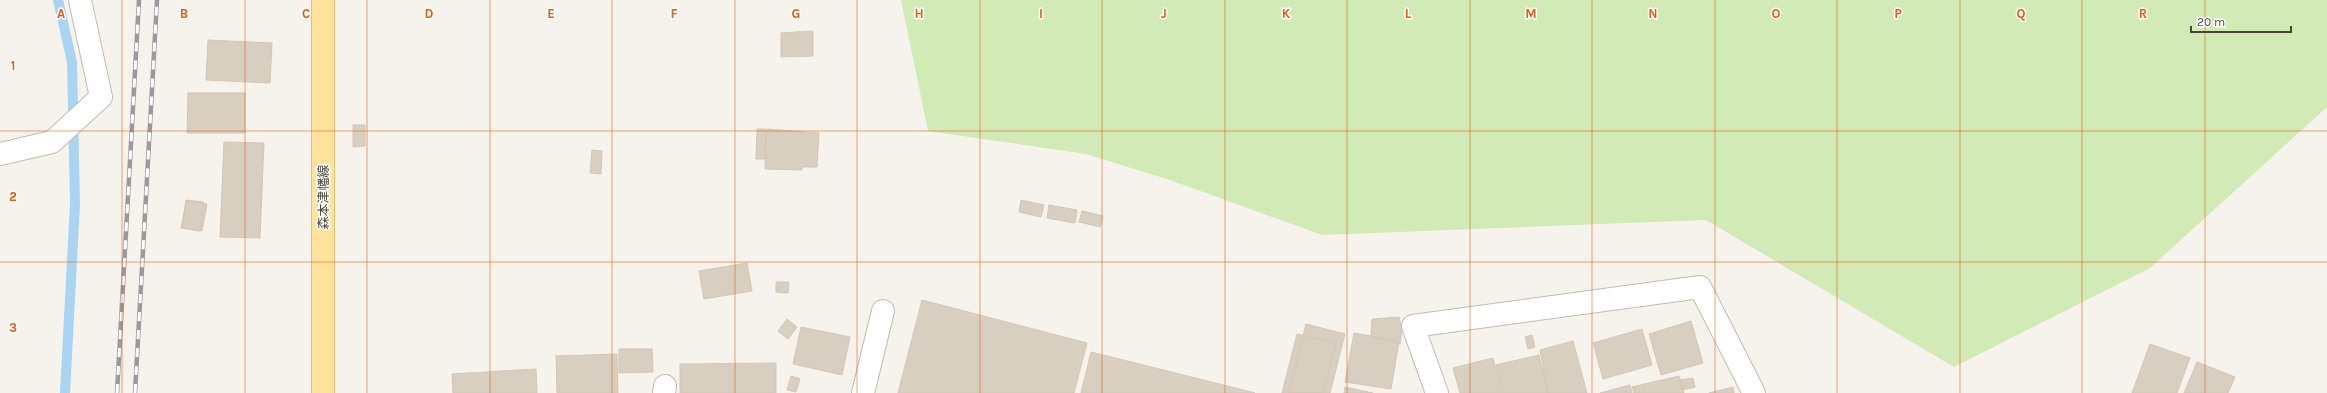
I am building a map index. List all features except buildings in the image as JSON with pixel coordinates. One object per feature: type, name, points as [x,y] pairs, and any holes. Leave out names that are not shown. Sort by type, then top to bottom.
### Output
[{"type":"main road","name":"森本津幡線","points":[[323,0],[324,393]]},
{"type":"street","points":[[0,154],[52,142],[101,97],[80,0]]},
{"type":"street","points":[[1436,393],[1413,326],[1700,286],[1754,393]]},
{"type":"street","points":[[863,393],[883,311]]},
{"type":"green space","points":[[901,0],[2327,0],[2327,107],[2150,268],[1954,367],[1706,220],[1322,235],[1170,180],[1086,154],[928,131]]},
{"type":"waterway","points":[[58,0],[72,62],[75,204],[65,393]]},
{"type":"railway","points":[[117,393],[139,0]]},
{"type":"railway","points":[[135,393],[157,0]]}]
